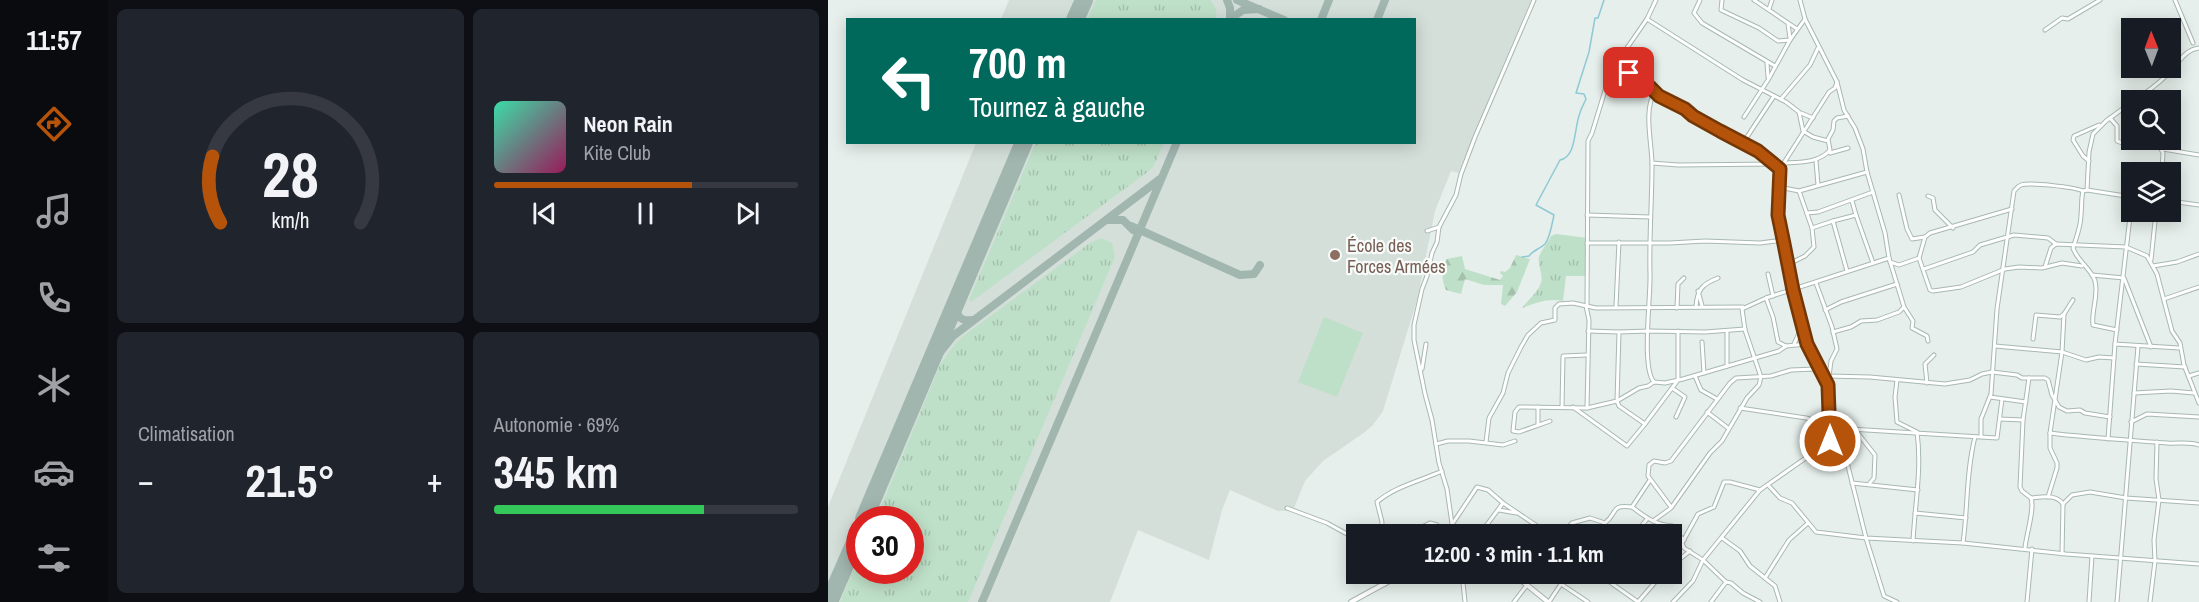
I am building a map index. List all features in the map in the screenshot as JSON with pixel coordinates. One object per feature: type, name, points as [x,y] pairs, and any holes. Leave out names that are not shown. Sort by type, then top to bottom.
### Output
[{"type":"street","points":[[1452,524],[1448,489],[1442,471],[1414,340],[1414,325],[1439,227],[1456,195],[1475,136],[1534,0]]},
{"type":"street","points":[[1587,408],[1588,141],[1609,76],[1647,19],[1656,0]]},
{"type":"street","points":[[1700,0],[1694,13],[1695,17],[1775,66]]},
{"type":"street","points":[[1722,0],[1720,10],[1760,28],[1778,41],[1790,40]]},
{"type":"street","points":[[1754,0],[1797,29]]},
{"type":"street","points":[[1769,9],[1772,0]]},
{"type":"street","points":[[1800,0],[1805,18],[1837,82],[1844,110],[1855,128],[1863,149],[1903,309],[1912,317],[1914,330],[1927,336],[1928,341]]},
{"type":"street","points":[[2045,30],[2062,18],[2068,19],[2100,0]]},
{"type":"street","points":[[2175,0],[2193,43]]},
{"type":"street","points":[[1744,117],[1805,18]]},
{"type":"street","points":[[1647,19],[1760,89],[1781,99],[1805,116],[1813,118]]},
{"type":"street","points":[[1788,23],[1790,40]]},
{"type":"street","points":[[1781,99],[1810,65],[1819,47]]},
{"type":"street","points":[[2148,90],[2166,76],[2187,53],[2199,48]]},
{"type":"street","points":[[1766,62],[1768,80]]},
{"type":"street","points":[[1616,64],[1655,92],[1758,151],[1780,169]]},
{"type":"street","points":[[1828,385],[1807,344],[1793,290],[1778,215],[1780,169],[1837,82]]},
{"type":"street","points":[[1654,382],[1650,378],[1648,366],[1652,163],[1650,110],[1652,96],[1655,92]]},
{"type":"street","points":[[1743,143],[1774,96]]},
{"type":"street","points":[[2089,161],[2074,144],[2074,136],[2108,119],[2121,110]]},
{"type":"street","points":[[1799,112],[1803,131],[1813,137],[1828,141]]},
{"type":"street","points":[[1829,153],[1828,141],[1835,119],[1848,116]]},
{"type":"street","points":[[2108,119],[2117,126],[2117,141],[2121,143]]},
{"type":"street","points":[[2108,119],[2093,134],[2081,218],[2077,239],[2073,245],[2075,255],[2092,275],[2096,288],[2093,325],[2117,330]]},
{"type":"street","points":[[1784,163],[1816,161],[1829,153],[1848,148]]},
{"type":"street","points":[[2172,150],[2199,155]]},
{"type":"street","points":[[1816,161],[1818,185]]},
{"type":"street","points":[[1652,163],[1776,164]]},
{"type":"street","points":[[1779,187],[1799,191],[1867,172]]},
{"type":"street","points":[[1981,436],[1982,419],[1990,398],[1997,309],[2014,191],[2022,185],[2047,187],[2054,185],[2121,197]]},
{"type":"street","points":[[1789,264],[1805,256],[1814,247],[1812,228],[1799,191]]},
{"type":"street","points":[[1807,213],[1852,201],[1873,192]]},
{"type":"street","points":[[1899,195],[1909,237],[1915,239],[2012,209]]},
{"type":"street","points":[[1928,196],[1933,198],[1935,210],[1953,228]]},
{"type":"street","points":[[1852,201],[1873,263]]},
{"type":"street","points":[[2181,203],[2199,205]]},
{"type":"street","points":[[1587,215],[1650,217]]},
{"type":"street","points":[[1812,228],[1856,215]]},
{"type":"street","points":[[1833,221],[1848,271]]},
{"type":"street","points":[[2108,439],[2115,344],[2129,222]]},
{"type":"street","points":[[2155,222],[2152,264],[2172,331],[2180,343],[2185,367],[2199,401]]},
{"type":"street","points":[[1427,231],[1439,227]]},
{"type":"street","points":[[1924,269],[1973,252],[1980,245],[2008,237],[2021,235],[2043,237],[2052,239],[2056,244]]},
{"type":"street","points":[[1925,237],[1919,258],[1930,290],[1933,291],[1961,287],[2003,270],[2019,267],[2045,267],[2069,263],[2084,266]]},
{"type":"street","points":[[1587,243],[1705,241],[1760,243],[1783,240]]},
{"type":"street","points":[[1616,306],[1619,242]]},
{"type":"street","points":[[2045,267],[2051,248],[2056,244],[2126,248],[2140,252],[2152,264],[2177,262],[2199,254]]},
{"type":"street","points":[[1486,442],[1489,418],[1503,393],[1508,373],[1528,335],[1543,322],[1555,320],[1555,308],[1559,304],[1573,303],[1596,308],[1744,306],[1873,263],[1890,260],[1899,265],[1919,258]]},
{"type":"street","points":[[1768,274],[1773,296]]},
{"type":"street","points":[[2092,275],[2124,278]]},
{"type":"street","points":[[1696,307],[1698,291],[1702,286],[1718,278]]},
{"type":"street","points":[[2124,278],[2151,347]]},
{"type":"street","points":[[1677,308],[1678,284],[1684,279]]},
{"type":"street","points":[[1816,283],[1837,349],[1831,361],[1828,376],[1830,441]]},
{"type":"street","points":[[1825,310],[1841,302],[1897,284]]},
{"type":"street","points":[[2164,299],[2199,287]]},
{"type":"street","points":[[1698,291],[1702,306]]},
{"type":"street","points":[[1766,298],[1779,342],[1786,346]]},
{"type":"street","points":[[2033,339],[2036,315],[2060,317],[2073,300]]},
{"type":"street","points":[[1653,521],[1671,508],[1710,453],[1722,441],[1747,398],[1760,385],[1761,377],[1741,312],[1744,306]]},
{"type":"street","points":[[1833,332],[1862,321],[1877,320],[1903,309]]},
{"type":"street","points":[[2055,402],[2062,352],[2064,314]]},
{"type":"street","points":[[1794,344],[1803,325]]},
{"type":"street","points":[[1588,331],[1745,329]]},
{"type":"street","points":[[1573,407],[1627,446],[1678,380],[1678,331]]},
{"type":"street","points":[[1727,331],[1727,366]]},
{"type":"street","points":[[1619,332],[1617,401],[1619,406],[1645,424]]},
{"type":"street","points":[[1702,342],[1704,373]]},
{"type":"street","points":[[1421,371],[1426,344]]},
{"type":"street","points":[[1551,421],[1519,432],[1513,431],[1517,407],[1594,407],[1609,401],[1617,401],[1654,382],[1665,383],[1695,376],[1779,351],[1786,346],[1807,344]]},
{"type":"street","points":[[2115,344],[2180,348]]},
{"type":"street","points":[[1995,345],[2062,352],[2086,360],[2099,357],[2114,358]]},
{"type":"street","points":[[2117,602],[2138,346]]},
{"type":"street","points":[[1562,407],[1563,356],[1587,355]]},
{"type":"street","points":[[1927,383],[1925,364],[1934,355]]},
{"type":"street","points":[[2136,364],[2185,367]]},
{"type":"street","points":[[1671,508],[1650,480],[1647,474],[1649,465],[1654,461],[1665,463],[1671,461],[1717,399],[1736,378],[1761,377],[1794,370],[1816,369],[1820,371]]},
{"type":"street","points":[[1828,376],[1870,377],[1945,384],[1970,380],[1988,372],[2045,378],[2057,408],[2050,433],[2050,448],[2057,468],[2048,497]]},
{"type":"street","points":[[2189,376],[2199,373]]},
{"type":"street","points":[[1695,376],[1701,390],[1717,399]]},
{"type":"street","points":[[2025,548],[2033,506],[2031,498],[2020,487],[2023,420],[2029,378]]},
{"type":"street","points":[[1897,380],[1895,397],[1897,422],[1917,432]]},
{"type":"street","points":[[1665,383],[1685,397],[1676,417]]},
{"type":"street","points":[[2134,393],[2171,391],[2195,393]]},
{"type":"street","points":[[1990,398],[2026,402]]},
{"type":"street","points":[[1830,431],[1917,432],[1997,438],[2002,399]]},
{"type":"street","points":[[1538,407],[1538,425]]},
{"type":"street","points":[[1740,408],[1806,418],[1830,425]]},
{"type":"street","points":[[2057,408],[2067,411],[2080,410],[2110,417]]},
{"type":"street","points":[[1707,412],[1728,428]]},
{"type":"street","points":[[2131,422],[2147,414],[2199,417]]},
{"type":"street","points":[[2000,419],[2023,420]]},
{"type":"street","points":[[1856,431],[1875,455],[1874,477],[1869,484]]},
{"type":"street","points":[[1913,541],[1920,445],[1917,432]]},
{"type":"street","points":[[2050,433],[2173,444],[2192,442],[2199,445]]},
{"type":"street","points":[[1963,543],[1967,481],[1975,437]]},
{"type":"street","points":[[1436,444],[1448,441],[1503,445],[1515,441]]},
{"type":"street","points":[[1673,602],[1693,580],[1703,560],[1760,490],[1830,441],[1842,442],[1866,538],[1884,596],[1895,602]]},
{"type":"street","points":[[2150,602],[2159,500],[2156,479],[2157,442]]},
{"type":"street","points":[[1382,524],[1377,502],[1404,486],[1442,471]]},
{"type":"street","points":[[1632,507],[1650,480]]},
{"type":"street","points":[[1760,490],[1724,482],[1714,507],[1698,514],[1683,546],[1703,560],[1726,582],[1760,602]]},
{"type":"street","points":[[1852,483],[1918,490]]},
{"type":"street","points":[[1768,485],[1780,498],[1792,504],[1816,532],[1866,538],[1963,543],[2025,548],[2062,554],[2199,564]]},
{"type":"street","points":[[1452,524],[1477,487],[1488,490],[1503,504],[1534,524]]},
{"type":"street","points":[[2063,504],[2072,495],[2090,492],[2126,498],[2199,503]]},
{"type":"street","points":[[2031,498],[2059,498],[2063,504],[2062,554]]},
{"type":"street","points":[[1488,524],[1503,504]]},
{"type":"street","points":[[1571,524],[1590,518],[1605,523],[1620,505],[1632,507],[1647,519],[1664,526],[1673,526],[1676,533],[1684,540]]},
{"type":"street","points":[[1287,508],[1346,533]]},
{"type":"street","points":[[1498,510],[1518,513]]},
{"type":"street","points":[[1915,513],[1966,518]]},
{"type":"street","points":[[1643,524],[1647,519]]},
{"type":"street","points":[[1765,578],[1789,540],[1807,524]]},
{"type":"street","points":[[1722,538],[1740,551],[1750,566],[1777,589],[1780,602]]},
{"type":"street","points":[[2027,602],[2032,549]]},
{"type":"street","points":[[1682,557],[1690,551]]},
{"type":"street","points":[[2089,602],[2092,556]]},
{"type":"street","points":[[1711,602],[1726,582]]},
{"type":"street","points":[[1351,602],[1385,584]]},
{"type":"street","points":[[1463,584],[1465,602]]},
{"type":"street","points":[[1514,602],[1527,585],[1549,602],[1561,584],[1588,602]]},
{"type":"street","points":[[1612,584],[1638,602],[1654,584]]},
{"type":"street","points":[[1745,602],[1749,596]]},
{"type":"shaded area","points":[[1009,0],[1531,0],[1458,173],[1451,171],[1435,211],[1417,300],[1383,411],[1365,432],[1323,461],[1305,481],[1294,508],[1288,511],[1278,511],[1230,490],[1222,510],[1209,560],[1138,530],[1110,602],[828,602],[828,507],[976,144],[1416,144],[1416,18],[1001,18]]},
{"type":"green space","points":[[1096,0],[1210,0],[1216,9],[1217,17],[1217,18],[1088,18]]},
{"type":"green space","points":[[1035,144],[1164,144],[1149,171],[971,302],[969,300]]},
{"type":"green space","points":[[1556,234],[1587,238],[1587,276],[1566,276],[1563,301],[1547,301],[1522,308],[1540,285],[1542,278],[1539,257],[1551,236]]},
{"type":"green space","points":[[1101,238],[1112,243],[1115,257],[968,602],[840,602],[848,584],[924,584],[924,506],[881,506],[940,365],[962,337],[1091,242]]},
{"type":"green space","points":[[1516,255],[1530,259],[1517,292],[1505,306],[1501,304],[1503,285],[1484,285],[1465,279],[1461,294],[1446,290],[1442,274],[1447,259],[1462,256],[1465,269],[1500,280],[1503,276],[1501,271],[1505,272],[1510,268]]},
{"type":"green space","points":[[1324,317],[1363,333],[1337,397],[1298,382]]},
{"type":"waterway","points":[[1522,257],[1529,256],[1543,246],[1550,235],[1554,215],[1536,205],[1560,160],[1565,158],[1572,147],[1578,119],[1586,99],[1584,94],[1576,93],[1589,52],[1595,18],[1598,18],[1604,0]]},
{"type":"taxiway","points":[[1227,0],[1230,18]]},
{"type":"taxiway","points":[[1237,0],[1279,18]]},
{"type":"taxiway","points":[[1322,18],[1329,0]]},
{"type":"taxiway","points":[[1378,18],[1385,0]]},
{"type":"taxiway","points":[[1231,18],[1243,10],[1259,9]]},
{"type":"taxiway","points":[[982,602],[1176,144]]},
{"type":"taxiway","points":[[928,372],[953,336],[1160,179]]},
{"type":"taxiway","points":[[1108,220],[1123,220],[1133,230]]},
{"type":"taxiway","points":[[1131,226],[1240,275],[1254,274],[1260,265]]},
{"type":"taxiway","points":[[956,302],[959,316],[964,320],[972,320]]},
{"type":"runway","points":[[1076,18],[1084,0]]},
{"type":"runway","points":[[870,506],[1023,144]]},
{"type":"runway","points":[[829,602],[846,563]]},
{"type":"place","name":"École des Forces Armées","points":[[1335,255]]},
{"type":"route","points":[[1629,73],[1659,96],[1758,151],[1780,169],[1778,215],[1793,290],[1807,344],[1828,385],[1830,441]]}]
